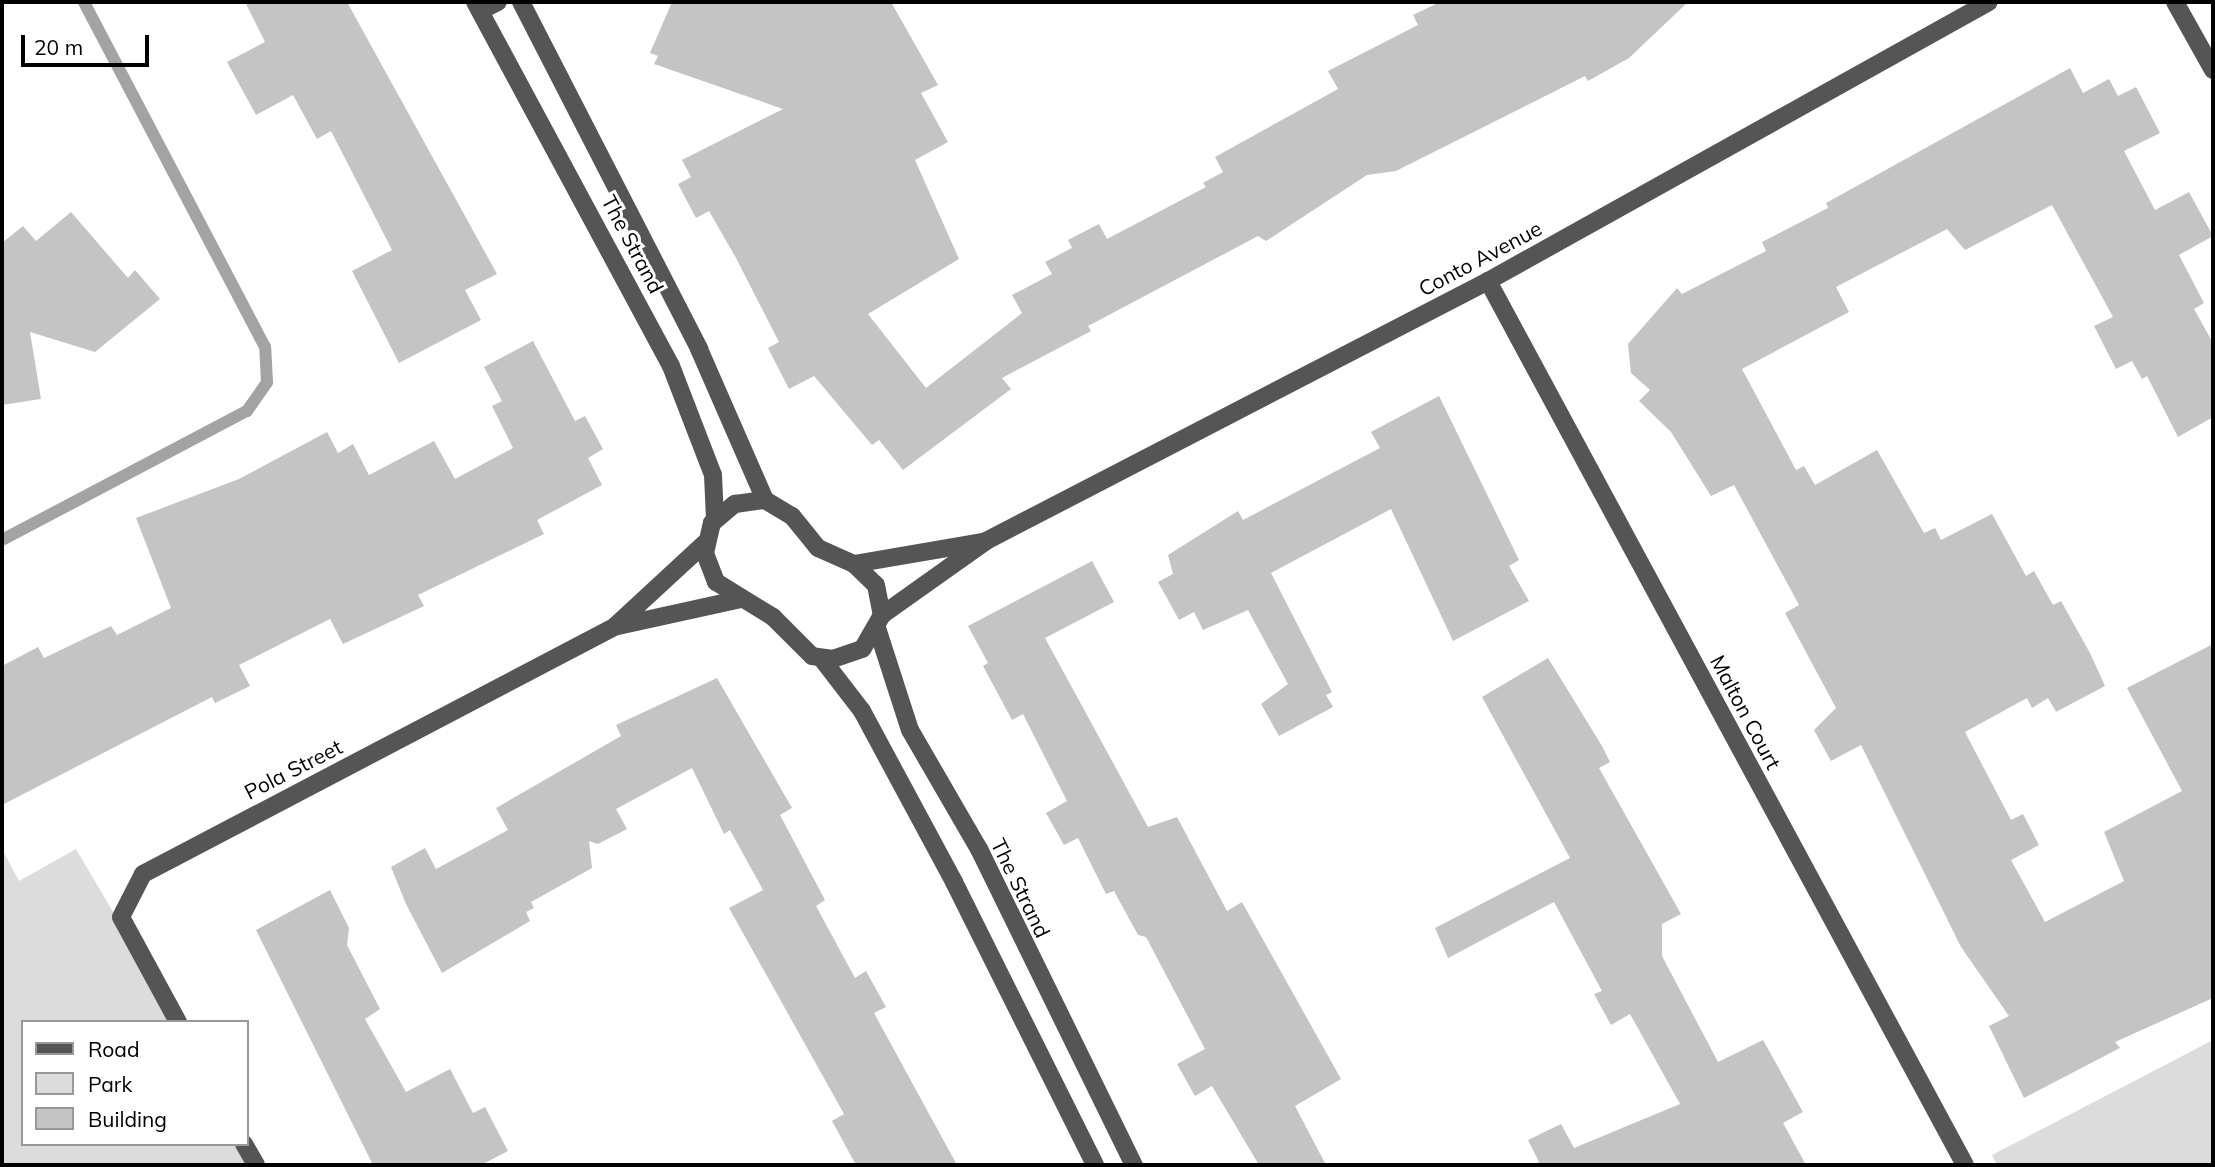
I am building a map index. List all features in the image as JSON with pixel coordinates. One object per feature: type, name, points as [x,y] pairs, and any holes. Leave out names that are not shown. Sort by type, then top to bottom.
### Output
[{"type":"street","points":[[478,6],[499,2]]},
{"type":"street","name":"The Strand","points":[[521,2],[699,349],[765,500]]},
{"type":"street","name":"Conto Avenue","points":[[822,659],[852,655],[880,621],[986,541],[1488,281],[1989,2]]},
{"type":"street","points":[[2175,2],[2213,70]]},
{"type":"street","name":"The Strand","points":[[478,6],[671,366],[713,475],[715,519]]},
{"type":"street","name":"Malton Court","points":[[1488,281],[1965,1165]]},
{"type":"street","points":[[853,564],[818,548],[792,516],[765,500],[735,504],[715,519],[705,543],[716,582],[822,659],[862,711],[954,882],[1095,1165]]},
{"type":"street","name":"Conto Avenue","points":[[853,564],[986,541]]},
{"type":"street","name":"Pola Street","points":[[177,1020],[121,917],[143,874],[614,627],[705,543]]},
{"type":"street","name":"The Strand","points":[[853,564],[876,585],[880,621],[916,741],[979,849],[1134,1165]]},
{"type":"street","name":"Pola Street","points":[[614,627],[741,599]]},
{"type":"street","points":[[245,1146],[256,1165]]},
{"type":"green space","points":[[2,849],[19,881],[76,849],[177,1020],[21,1020],[21,1146],[245,1146],[256,1165],[2,1165]]},
{"type":"green space","points":[[2213,1040],[2213,1165],[1997,1165],[1992,1155]]},
{"type":"building","points":[[245,2],[347,2],[497,274],[465,290],[481,320],[399,363],[352,271],[392,250],[331,131],[317,139],[293,95],[256,115],[227,62],[265,42]]},
{"type":"building","points":[[672,2],[891,2],[938,85],[921,93],[948,142],[915,160],[959,259],[868,314],[926,388],[1022,313],[1012,295],[1052,274],[1045,262],[1072,248],[1068,240],[1099,224],[1107,239],[1206,187],[1203,183],[1223,172],[1215,157],[1338,89],[1328,71],[1418,25],[1413,15],[1440,2],[1688,2],[1629,58],[1588,81],[1585,76],[1396,171],[1367,175],[1266,241],[1258,236],[1088,326],[1091,331],[1002,378],[1011,389],[903,470],[879,440],[872,445],[814,376],[789,389],[768,348],[779,342],[736,258],[709,211],[696,218],[678,184],[691,177],[682,160],[783,109],[654,64],[658,56],[650,53]]},
{"type":"building","points":[[2070,68],[2083,93],[2109,79],[2118,96],[2136,87],[2160,133],[2124,151],[2155,210],[2189,192],[2213,236],[2179,255],[2204,303],[2194,309],[2213,343],[2213,417],[2178,437],[2147,376],[2142,379],[2132,361],[2116,369],[2094,326],[2113,317],[2052,205],[1965,250],[1947,229],[1836,287],[1849,312],[1742,369],[1796,470],[1804,466],[1815,485],[1877,450],[1924,533],[1935,528],[1941,540],[1992,514],[2026,576],[2034,571],[2053,605],[2061,601],[2090,653],[2105,686],[2056,712],[2048,698],[2032,708],[2027,698],[1965,732],[2011,820],[2023,814],[2039,845],[2011,860],[2045,922],[2124,881],[2104,832],[2182,791],[2127,688],[2213,644],[2213,998],[2115,1042],[2120,1048],[2024,1098],[1989,1026],[2009,1016],[1961,947],[1861,745],[1831,761],[1814,730],[1836,708],[1785,613],[1799,605],[1734,485],[1711,496],[1671,432],[1639,401],[1650,390],[1631,373],[1628,344],[1677,288],[1682,294],[1766,251],[1762,242],[1828,208],[1826,203]]},
{"type":"building","points":[[71,212],[128,278],[135,270],[160,299],[95,352],[30,332],[41,399],[2,405],[2,243],[23,226],[36,241]]},
{"type":"building","points":[[533,341],[575,421],[585,416],[603,449],[588,458],[602,485],[537,520],[544,534],[418,595],[424,606],[343,644],[330,619],[239,665],[250,686],[215,703],[212,697],[2,805],[2,666],[38,647],[44,658],[111,626],[117,635],[171,608],[136,518],[239,479],[327,432],[338,453],[353,444],[369,475],[434,441],[455,479],[513,448],[492,406],[502,401],[484,367]]},
{"type":"building","points":[[1439,396],[1519,560],[1509,566],[1529,601],[1453,641],[1391,509],[1271,573],[1332,692],[1326,695],[1333,707],[1279,736],[1261,704],[1288,684],[1248,610],[1203,630],[1194,612],[1179,620],[1158,582],[1173,574],[1168,555],[1238,511],[1243,520],[1380,448],[1371,432]]},
{"type":"building","points":[[1092,561],[1114,602],[1045,638],[1148,827],[1177,817],[1227,911],[1242,902],[1341,1079],[1295,1106],[1326,1165],[1259,1165],[1212,1086],[1195,1096],[1177,1064],[1205,1049],[1146,937],[1138,935],[1114,891],[1106,894],[1078,838],[1064,845],[1046,813],[1067,801],[1023,714],[1012,720],[983,666],[988,663],[968,626]]},
{"type":"building","points":[[1548,658],[1602,746],[1610,762],[1599,768],[1681,914],[1662,924],[1662,956],[1718,1062],[1763,1040],[1803,1112],[1783,1123],[1806,1165],[1534,1165],[1539,1162],[1528,1140],[1561,1124],[1574,1148],[1680,1104],[1630,1014],[1611,1025],[1594,994],[1602,991],[1554,902],[1448,958],[1435,928],[1570,858],[1482,697]]},
{"type":"building","points":[[717,678],[792,808],[780,815],[825,900],[816,906],[855,978],[866,971],[886,1007],[874,1013],[957,1165],[856,1165],[832,1121],[844,1114],[729,908],[763,890],[730,830],[724,834],[692,768],[616,809],[627,829],[598,844],[589,841],[592,868],[531,902],[534,908],[526,912],[530,921],[442,973],[406,904],[391,867],[425,848],[436,869],[508,830],[496,808],[621,736],[616,725]]},
{"type":"building","points":[[330,890],[349,928],[347,945],[380,1009],[365,1019],[406,1092],[450,1069],[473,1113],[485,1107],[508,1151],[481,1165],[373,1165],[256,930]]},
{"type":"waterway","points":[[2,540],[247,411],[267,382],[265,347],[84,2]]}]
